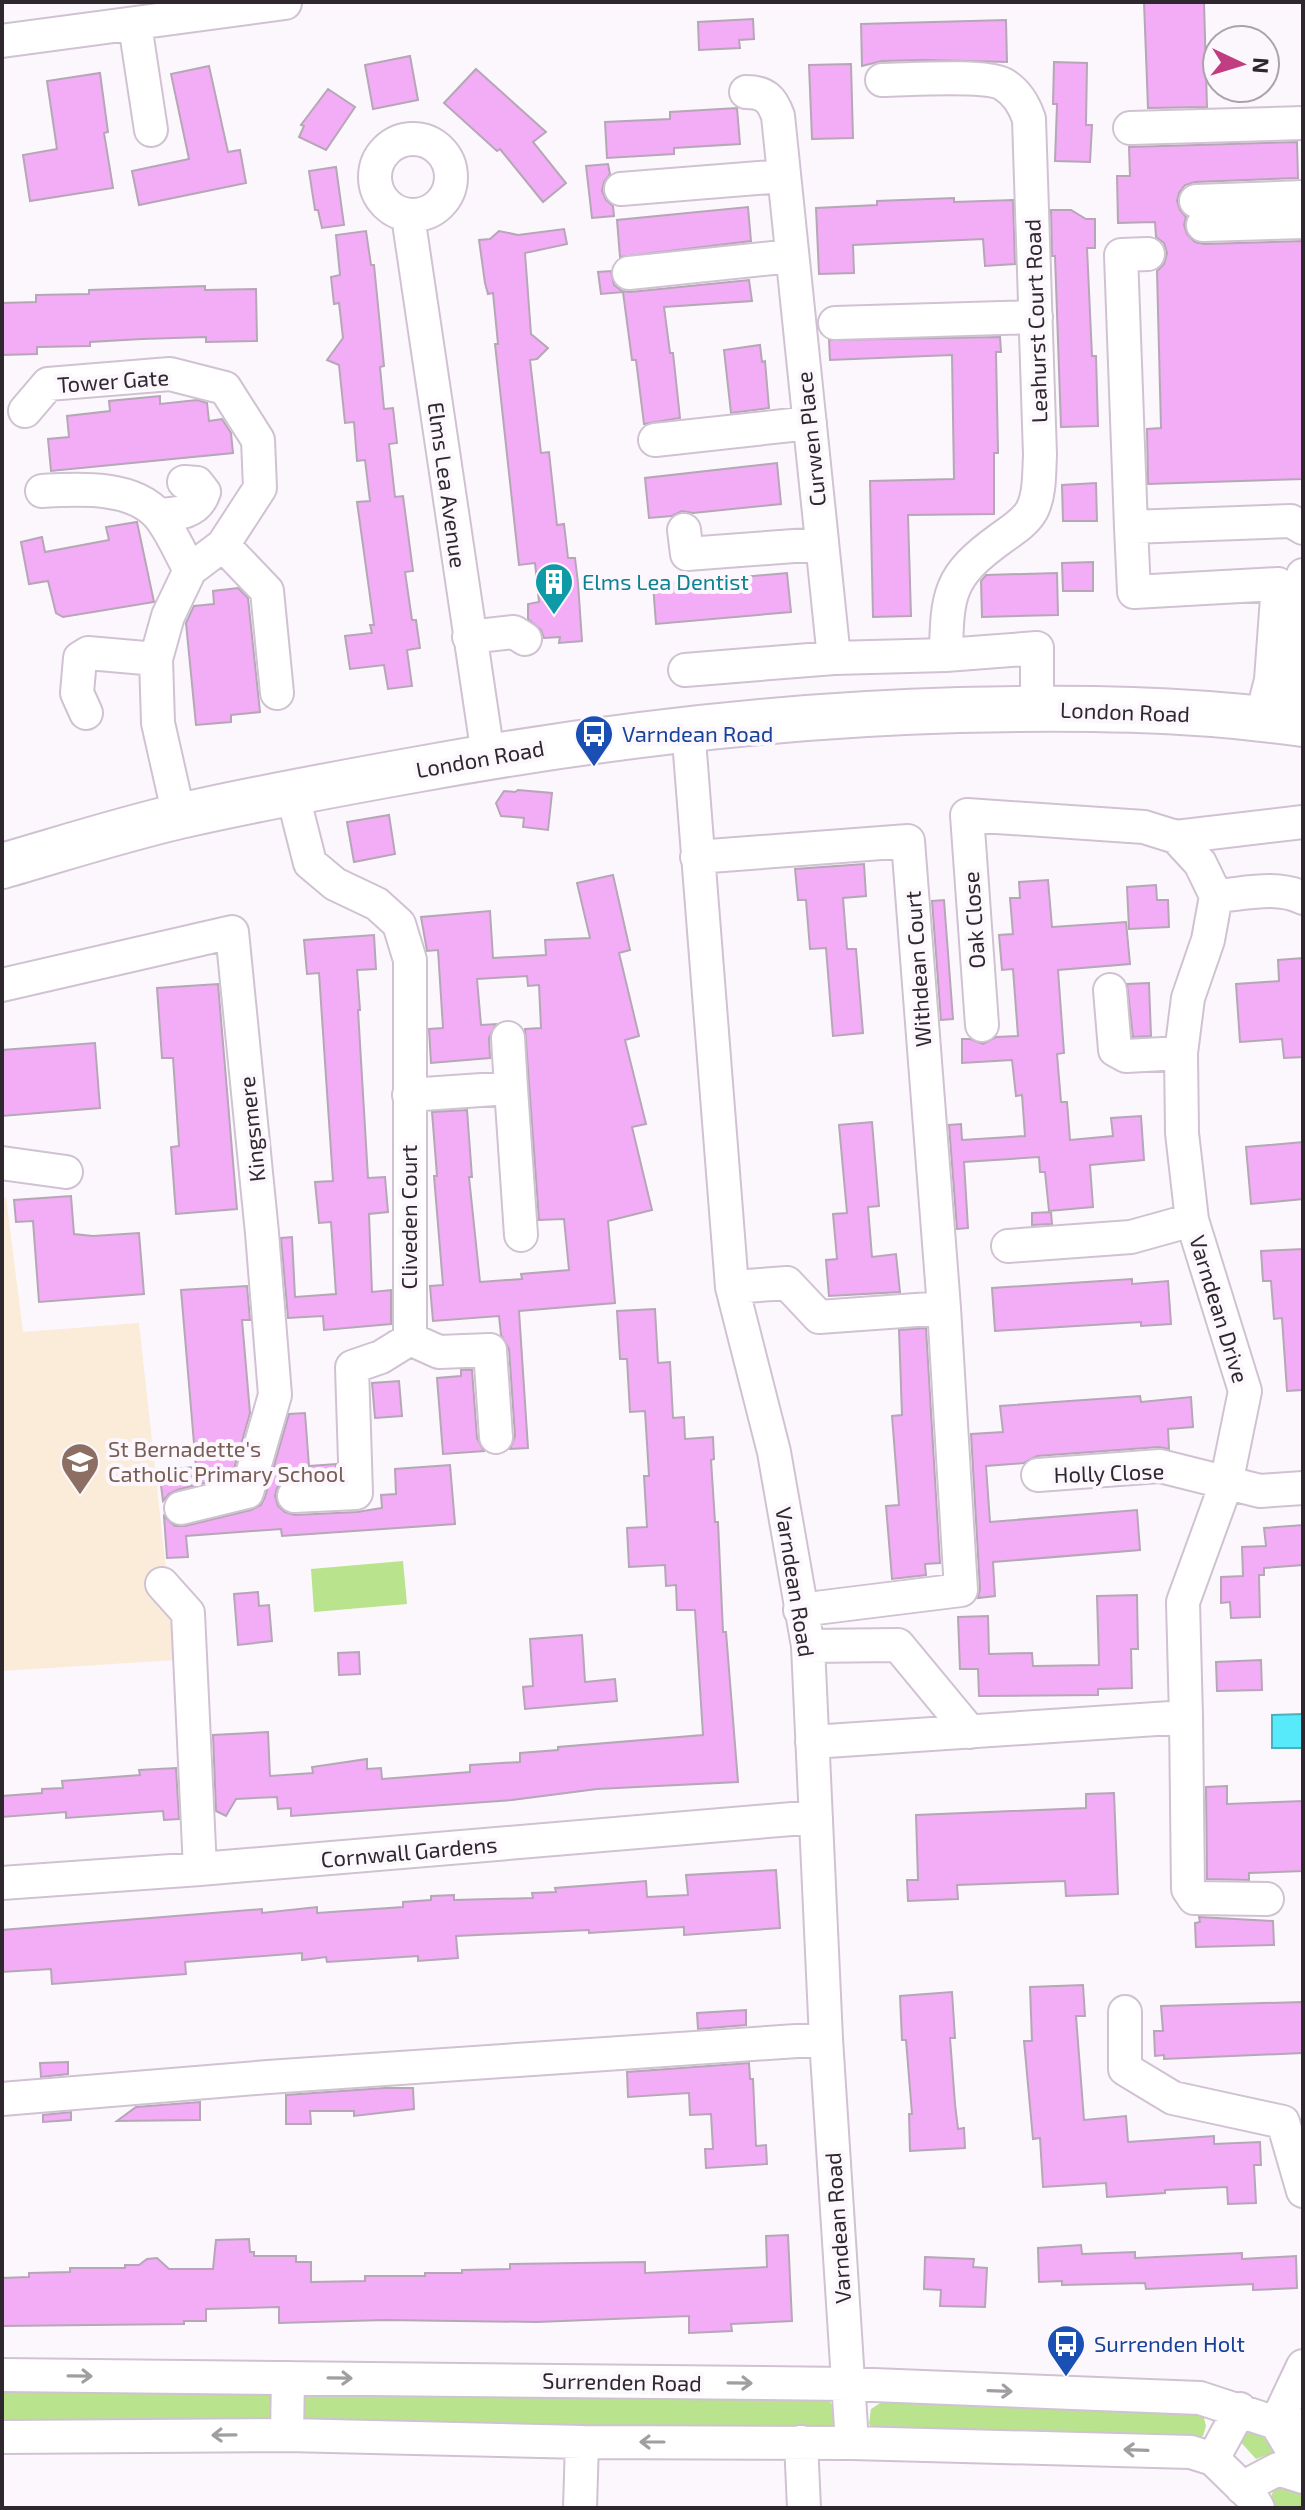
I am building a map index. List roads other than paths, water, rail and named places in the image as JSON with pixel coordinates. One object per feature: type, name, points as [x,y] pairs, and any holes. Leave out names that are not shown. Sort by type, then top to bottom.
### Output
[{"type":"highway","name":"London Road","points":[[2,866],[179,816],[292,792],[488,755],[688,727],[895,712],[1037,708],[1145,711],[1284,721]]},
{"type":"street","points":[[2,41],[285,3]]},
{"type":"street","points":[[135,25],[151,130]]},
{"type":"street","name":"Leahurst Court Road","points":[[882,80],[991,80],[1003,84],[1020,99],[1029,119],[1040,455],[1037,497],[1020,525],[972,559],[961,574],[949,605],[946,655]]},
{"type":"street","name":"Curwen Place","points":[[746,92],[759,92],[772,100],[778,116],[834,658]]},
{"type":"street","points":[[1130,128],[1303,123]]},
{"type":"street","points":[[621,189],[783,176]]},
{"type":"street","points":[[1303,197],[1200,213],[1303,222]]},
{"type":"street","name":"Elms Lea Avenue","points":[[408,216],[488,755]]},
{"type":"street","points":[[1148,254],[1121,255],[1134,592],[1278,584],[1271,680],[1284,721]]},
{"type":"street","points":[[629,273],[792,256]]},
{"type":"street","points":[[835,323],[1036,317]]},
{"type":"street","name":"Tower Gate","points":[[25,411],[48,384],[170,374],[225,388],[258,440],[260,488],[223,545],[190,570],[168,616],[156,659],[158,723],[179,816]]},
{"type":"street","points":[[655,440],[810,423]]},
{"type":"street","points":[[158,515],[184,514],[200,503],[204,492],[197,483],[184,482]]},
{"type":"street","points":[[42,491],[81,488],[134,498],[158,515],[190,570]]},
{"type":"street","points":[[1131,527],[1291,521],[1303,528]]},
{"type":"street","points":[[684,530],[687,554],[821,544]]},
{"type":"street","points":[[223,545],[267,591],[277,693]]},
{"type":"street","points":[[1284,721],[1303,575]]},
{"type":"street","points":[[469,637],[514,632],[525,639]]},
{"type":"street","points":[[685,670],[834,658],[946,655],[1037,648],[1037,708]]},
{"type":"street","points":[[86,713],[77,693],[80,658],[88,653],[156,659]]},
{"type":"street","name":"Varndean Road","points":[[688,727],[732,1287],[774,1452],[808,1646],[826,2039],[852,2443]]},
{"type":"street","name":"Cliveden Court","points":[[292,792],[310,863],[335,884],[377,904],[399,924],[410,960],[410,1339]]},
{"type":"street","name":"Oak Close","points":[[982,1025],[967,815],[1144,827],[1176,837]]},
{"type":"street","points":[[1176,837],[1303,822]]},
{"type":"street","points":[[1176,837],[1200,863],[1216,896],[1267,891],[1303,898]]},
{"type":"street","name":"Withdean Court","points":[[697,857],[908,841],[944,1308],[961,1590],[800,1610]]},
{"type":"street","name":"Varndean Drive","points":[[1216,896],[1208,940],[1188,998],[1181,1053],[1182,1133],[1192,1220],[1245,1391],[1226,1484],[1183,1602],[1188,1889],[1194,1898],[1267,1899]]},
{"type":"street","name":"Kingsmere","points":[[2,985],[232,932],[275,1395],[247,1492],[181,1508]]},
{"type":"street","points":[[1110,990],[1115,1050],[1126,1056],[1181,1053]]},
{"type":"street","points":[[508,1038],[521,1235]]},
{"type":"street","points":[[409,1095],[511,1088]]},
{"type":"street","points":[[2,1163],[66,1172]]},
{"type":"street","points":[[1008,1246],[1131,1237],[1192,1220]]},
{"type":"street","points":[[732,1287],[787,1283],[819,1317],[944,1308]]},
{"type":"street","points":[[294,1496],[356,1493],[352,1367],[381,1357],[410,1339],[439,1352],[490,1350],[496,1437]]},
{"type":"street","name":"Holly Close","points":[[1038,1475],[1160,1466],[1260,1491],[1303,1488]]},
{"type":"street","points":[[162,1584],[188,1613],[200,1869]]},
{"type":"street","points":[[808,1646],[898,1645],[970,1732]]},
{"type":"street","points":[[812,1742],[1186,1717]]},
{"type":"street","name":"Cornwall Gardens","points":[[2,1883],[816,1817]]},
{"type":"street","points":[[1125,2012],[1125,2069],[1173,2098],[1283,2122],[1303,2191]]},
{"type":"street","points":[[2,2099],[268,2077],[826,2039]]},
{"type":"street","points":[[1303,2366],[1289,2424],[1303,2468]]},
{"type":"street","name":"Surrenden Road","points":[[2,2375],[848,2384],[1200,2398],[1289,2424]]},
{"type":"street","points":[[287,2435],[288,2378]]},
{"type":"street","points":[[1213,2459],[1240,2409]]},
{"type":"street","points":[[2,2437],[287,2435],[582,2442],[801,2442],[1191,2452],[1213,2459],[1250,2498],[1278,2469],[1303,2477]]},
{"type":"street","points":[[580,2508],[582,2442]]},
{"type":"street","points":[[801,2442],[804,2508]]},
{"type":"water","points":[[1303,1714],[1303,1748],[1272,1748],[1272,1715]]},
{"type":"place","name":"Elms Lea Dentist","points":[[554,616]]},
{"type":"place","name":"Varndean Road","points":[[594,768]]},
{"type":"place","name":"St Bernadette's Catholic Primary School","points":[[80,1496]]},
{"type":"place","name":"Surrenden Holt","points":[[1066,2378]]}]
